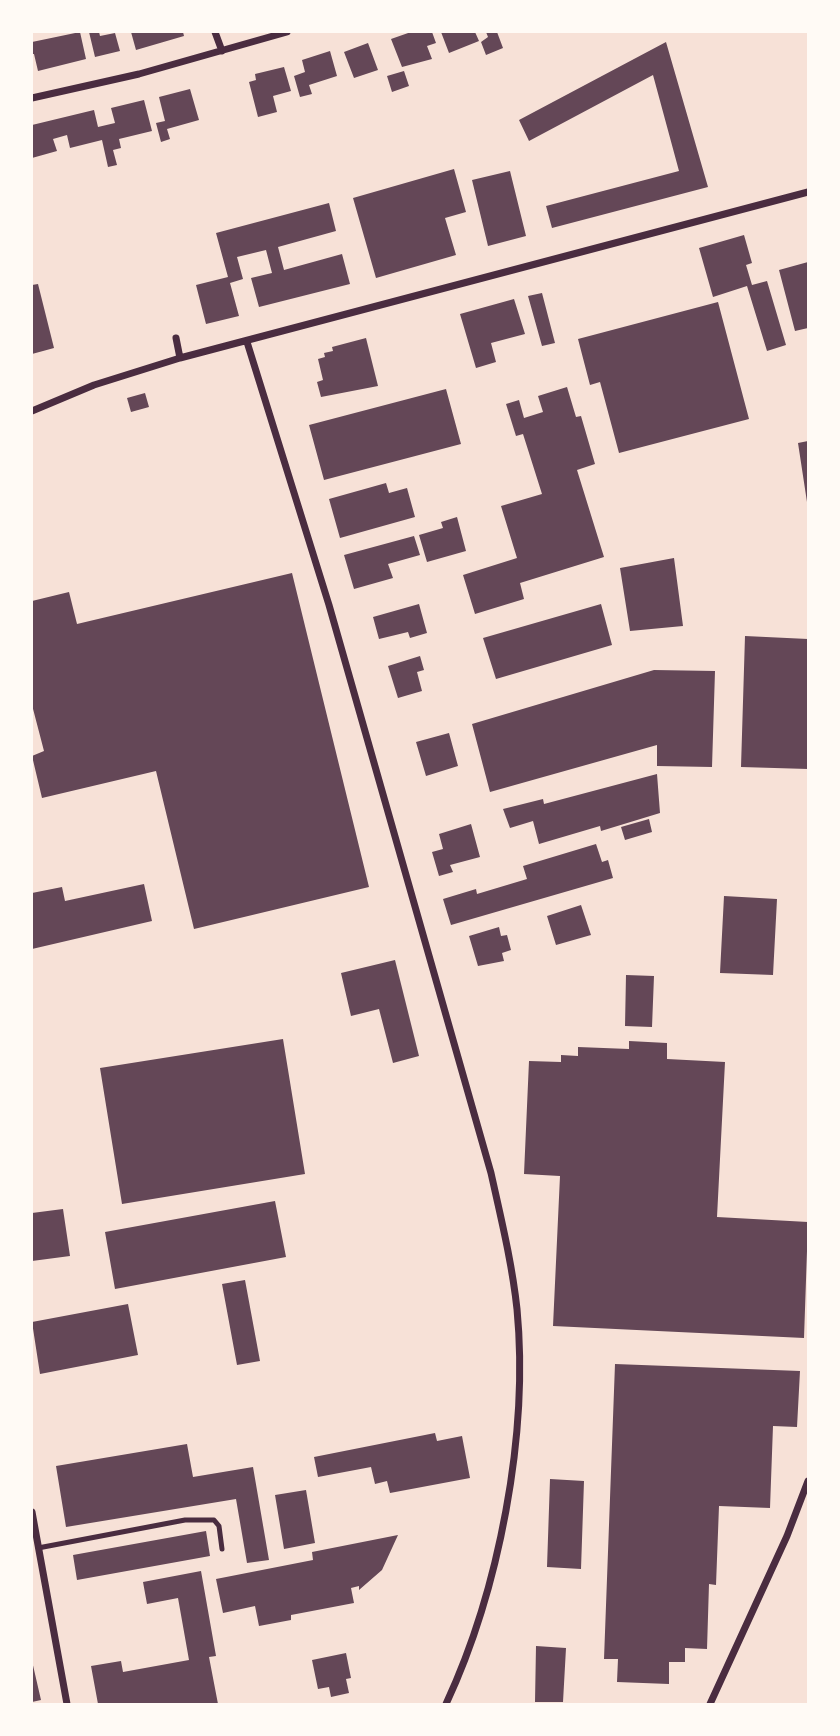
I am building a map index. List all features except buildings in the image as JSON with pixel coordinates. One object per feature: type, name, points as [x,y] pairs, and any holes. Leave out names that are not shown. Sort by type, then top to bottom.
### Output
[{"type":"street","points":[[215,32],[222,51]]},
{"type":"street","points":[[32,98],[139,74],[288,32]]},
{"type":"street","points":[[32,411],[94,385],[180,358],[808,192]]},
{"type":"street","points":[[176,338],[180,358]]},
{"type":"street","points":[[247,342],[329,605],[422,927],[491,1173],[509,1251],[517,1311],[520,1375],[510,1478],[502,1528],[487,1588],[446,1704]]},
{"type":"street","points":[[710,1704],[787,1536],[808,1481]]},
{"type":"street","points":[[32,1512],[67,1704]]},
{"type":"lane","points":[[38,1549],[185,1520],[214,1520],[219,1526],[222,1549]]}]
